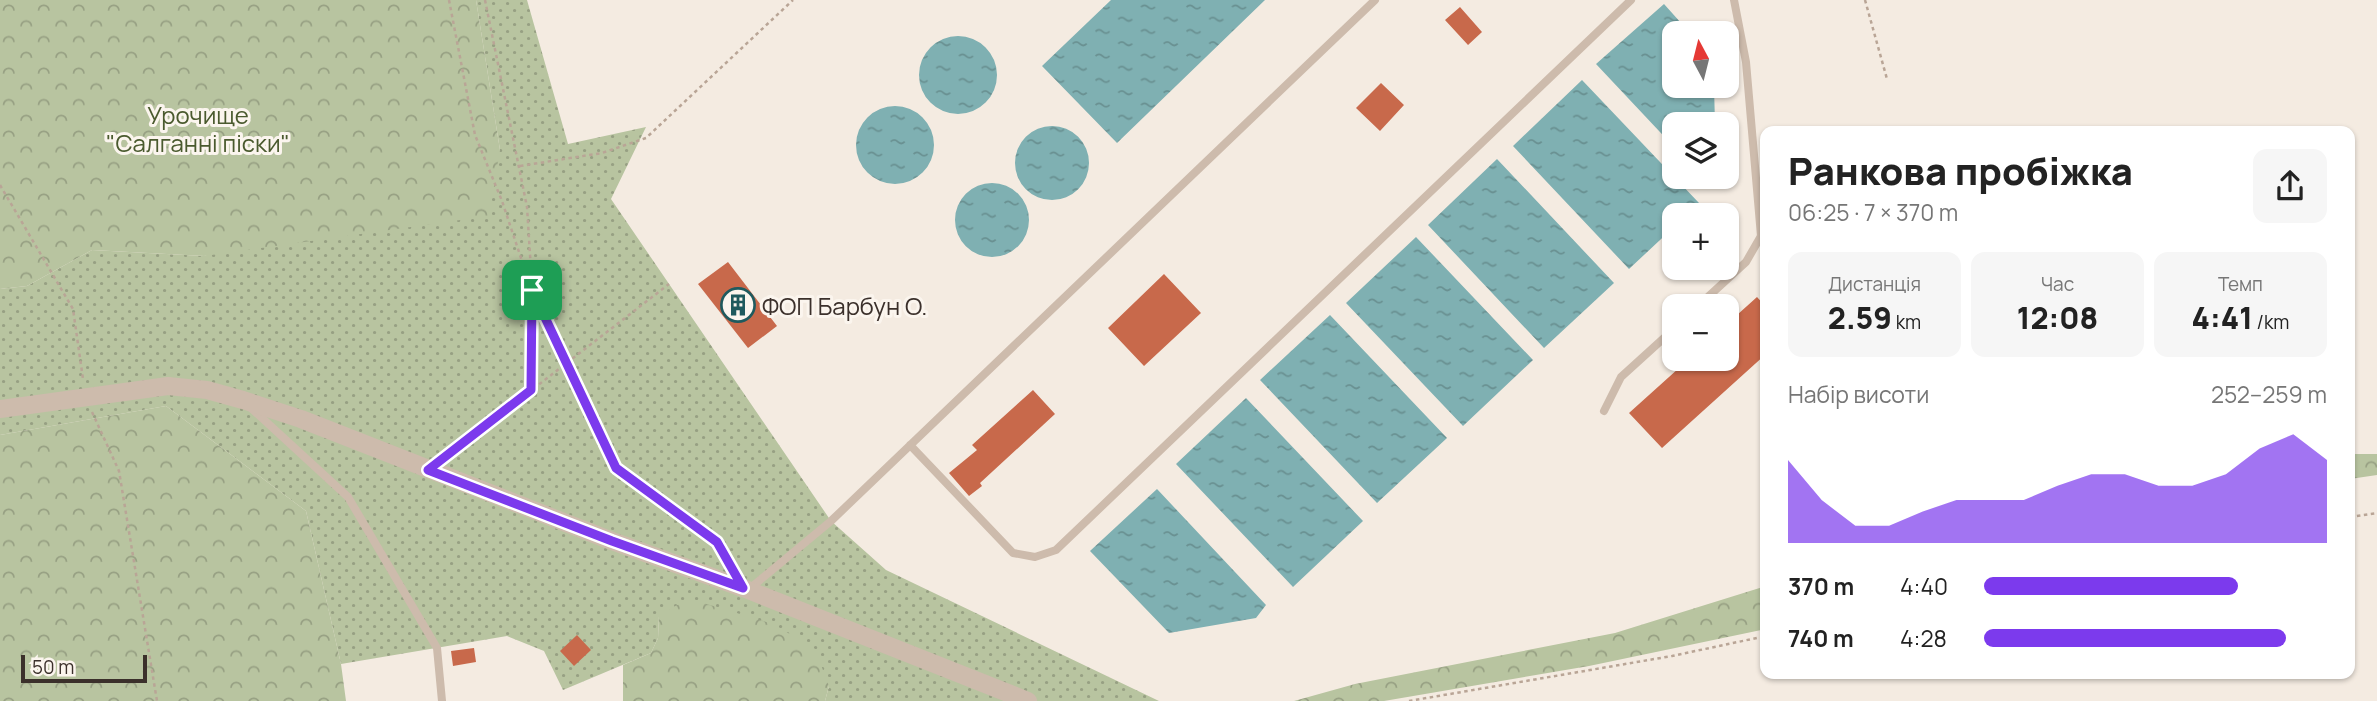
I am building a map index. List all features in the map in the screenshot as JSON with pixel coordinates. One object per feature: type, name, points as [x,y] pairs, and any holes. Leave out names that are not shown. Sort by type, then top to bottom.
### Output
[{"type":"street","points":[[0,409],[168,386],[207,390],[243,400],[301,419],[612,541],[745,589],[1028,701]]},
{"type":"lane","points":[[745,589],[831,521],[1375,0]]},
{"type":"lane","points":[[911,445],[1013,553],[1035,557],[1056,550],[1631,0]]},
{"type":"lane","points":[[1734,0],[1746,62],[1760,224]]},
{"type":"lane","points":[[1711,294],[1745,262],[1760,238]]},
{"type":"lane","points":[[1604,411],[1621,377],[1662,340]]},
{"type":"lane","points":[[243,400],[348,497],[437,648],[442,701]]},
{"type":"path","points":[[449,0],[475,135],[502,201],[532,290],[616,468],[717,542],[745,589]]},
{"type":"path","points":[[485,0],[527,207],[532,290],[531,390]]},
{"type":"path","points":[[520,166],[602,153],[646,138],[793,0]]},
{"type":"path","points":[[1865,0],[1887,79]]},
{"type":"path","points":[[0,185],[73,309],[85,397],[119,471],[157,701]]},
{"type":"path","points":[[428,470],[669,284]]},
{"type":"path","points":[[2355,516],[2377,513]]},
{"type":"path","points":[[1409,701],[1672,656],[1760,637]]},
{"type":"green space","name":"Урочище \"Салганні піски\"","points":[[0,0],[476,0],[500,150],[489,216],[204,256],[92,250],[27,286],[0,289]]},
{"type":"green space","points":[[476,0],[527,0],[568,144],[646,127],[611,199],[831,521],[886,570],[1159,701],[825,701],[829,686],[659,616],[658,638],[651,653],[563,690],[544,651],[507,636],[341,664],[306,511],[166,406],[0,435],[0,289],[27,286],[92,250],[204,256],[500,150]]},
{"type":"green space","points":[[166,406],[306,511],[341,664],[346,701],[0,701],[0,435]]},
{"type":"green space","points":[[2355,454],[2377,454],[2377,475],[2355,478]]},
{"type":"green space","points":[[1760,588],[1760,630],[1589,666],[1384,701],[1294,701],[1355,684],[1615,633]]},
{"type":"green space","points":[[700,602],[773,624],[815,649],[829,686],[825,701],[623,701],[623,665],[651,653],[658,638],[659,616],[677,605]]},
{"type":"water","points":[[1111,0],[1265,0],[1117,143],[1042,66]]},
{"type":"water","points":[[1664,4],[1679,21],[1662,21],[1662,98],[1714,98],[1715,112],[1662,112],[1662,134],[1596,64]]},
{"type":"water","points":[[950,36],[966,36],[980,42],[991,53],[997,67],[997,83],[991,97],[980,108],[966,114],[950,114],[936,108],[925,97],[919,83],[919,67],[925,53],[936,42]]},
{"type":"water","points":[[1582,80],[1662,164],[1662,189],[1686,189],[1699,203],[1662,203],[1662,238],[1629,269],[1513,146]]},
{"type":"water","points":[[887,106],[903,106],[917,112],[928,123],[934,137],[934,153],[928,167],[917,178],[903,184],[887,184],[873,178],[862,167],[856,153],[856,137],[862,123],[873,112]]},
{"type":"water","points":[[1052,126],[1066,129],[1078,137],[1086,149],[1089,163],[1086,177],[1078,189],[1066,197],[1052,200],[1038,197],[1026,189],[1018,177],[1015,163],[1018,149],[1026,137],[1038,129]]},
{"type":"water","points":[[1497,159],[1614,283],[1544,348],[1428,225]]},
{"type":"water","points":[[992,183],[1006,186],[1018,194],[1026,206],[1029,220],[1026,234],[1018,246],[1006,254],[992,257],[978,254],[966,246],[958,234],[955,220],[958,206],[966,194],[978,186]]},
{"type":"water","points":[[1416,237],[1533,360],[1463,426],[1346,303]]},
{"type":"water","points":[[1330,315],[1447,438],[1377,503],[1260,380]]},
{"type":"water","points":[[1246,398],[1363,521],[1293,587],[1176,464]]},
{"type":"water","points":[[1157,489],[1266,605],[1256,618],[1169,633],[1090,551]]},
{"type":"building","points":[[1460,7],[1482,32],[1468,45],[1445,20]]},
{"type":"building","points":[[1381,83],[1404,105],[1380,131],[1356,108]]},
{"type":"building","name":"ФОП Барбун О.","points":[[728,262],[777,326],[748,348],[698,284]]},
{"type":"building","points":[[1164,274],[1201,313],[1144,366],[1108,328]]},
{"type":"building","points":[[1757,297],[1760,300],[1760,359],[1662,448],[1629,413],[1676,371],[1739,371],[1739,313]]},
{"type":"building","points":[[1033,390],[1055,414],[969,496],[949,473],[977,450],[972,445]]},
{"type":"building","points":[[577,635],[591,650],[574,666],[560,651]]},
{"type":"building","points":[[474,648],[476,662],[453,666],[451,651]]},
{"type":"place","name":"ФОП Барбун О.","points":[[738,305]]},
{"type":"route","points":[[532,290],[616,468],[717,542],[743,588],[428,470],[531,390],[532,290]]}]
